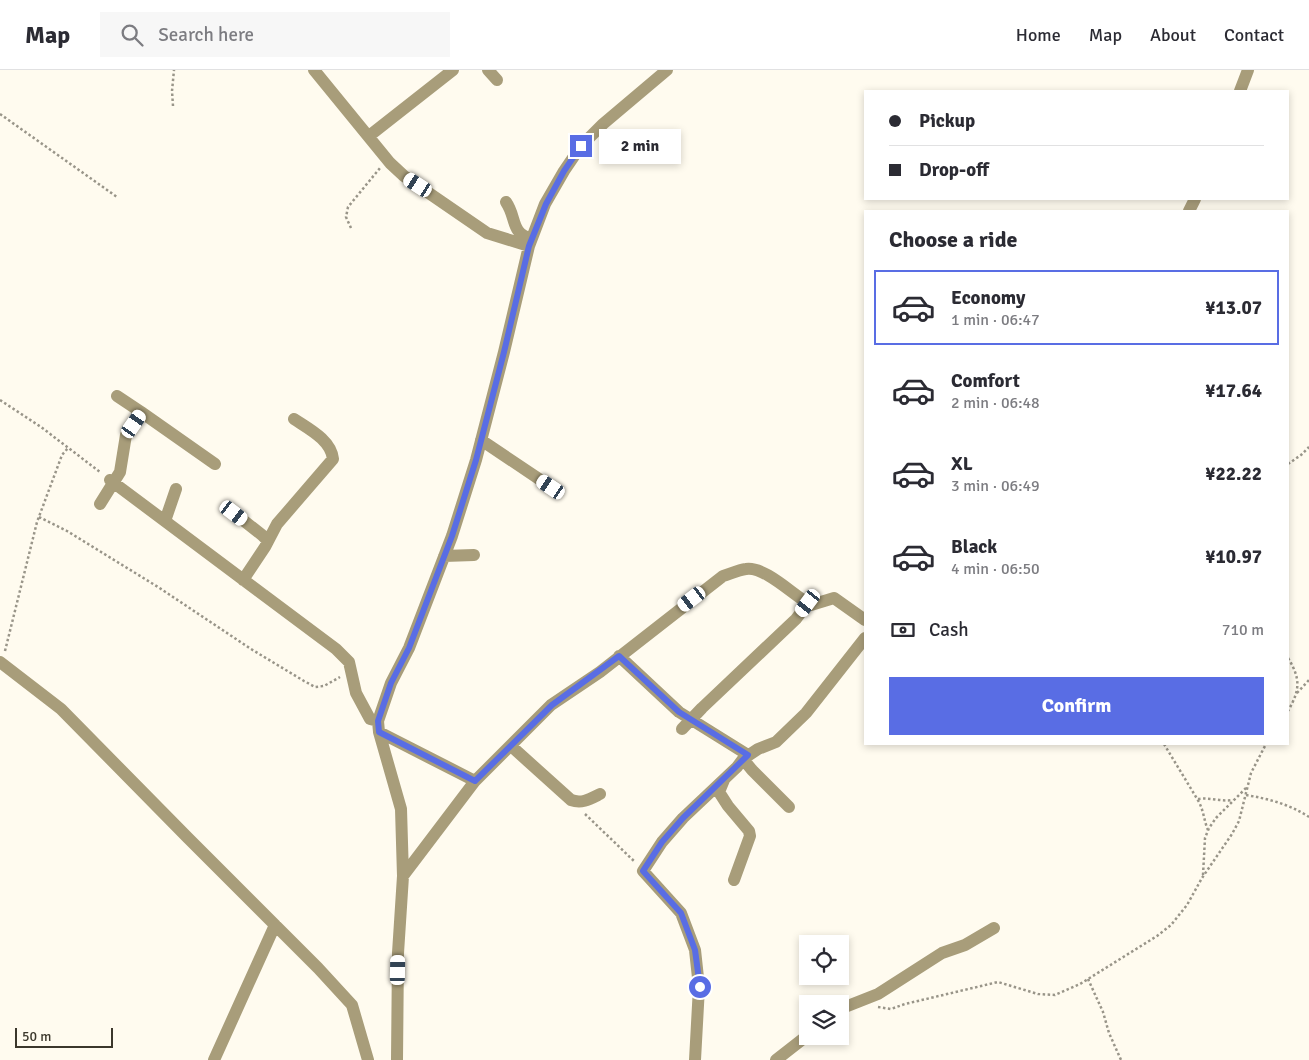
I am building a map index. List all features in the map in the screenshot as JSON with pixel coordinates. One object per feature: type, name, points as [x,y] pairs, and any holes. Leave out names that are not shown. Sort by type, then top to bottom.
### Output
[{"type":"street","points":[[314,70],[387,159],[404,176],[487,233],[530,243]]},
{"type":"street","points":[[369,136],[453,70]]},
{"type":"street","points":[[488,70],[497,80]]},
{"type":"street","points":[[397,1060],[398,952],[403,876],[401,809],[378,726],[391,683],[409,648],[444,556],[481,440],[530,243],[546,204],[564,171],[581,146],[603,124],[667,70]]},
{"type":"street","points":[[1240,90],[1248,70]]},
{"type":"street","points":[[506,202],[512,211],[514,227],[530,243]]},
{"type":"street","points":[[117,396],[215,464]]},
{"type":"street","points":[[100,504],[120,472],[126,435],[142,412]]},
{"type":"street","points":[[243,580],[277,524],[333,459],[332,451],[318,436],[294,419]]},
{"type":"street","points":[[481,440],[551,487]]},
{"type":"street","points":[[113,482],[336,649],[348,662],[356,693],[370,719],[378,726],[475,781]]},
{"type":"street","points":[[165,521],[176,489]]},
{"type":"street","points":[[234,513],[268,541]]},
{"type":"street","points":[[444,556],[474,555]]},
{"type":"street","points":[[403,876],[475,781],[552,705],[723,576],[747,568],[756,570],[769,576],[808,603],[818,603],[834,598],[864,619]]},
{"type":"street","points":[[687,725],[702,708],[796,619],[808,603]]},
{"type":"street","points":[[695,1060],[700,987],[695,950],[681,913],[644,870],[662,842],[678,824],[746,757],[758,748],[776,742],[806,713],[864,639]]},
{"type":"street","points":[[619,656],[679,712],[687,725],[746,757],[752,770],[788,807]]},
{"type":"street","points":[[1,663],[61,709],[318,968],[352,1005],[368,1060]]},
{"type":"street","points":[[511,746],[564,795],[577,802],[600,794]]},
{"type":"street","points":[[724,780],[719,792],[728,806],[749,830],[750,836],[734,880]]},
{"type":"street","points":[[214,1060],[275,925]]},
{"type":"street","points":[[849,1005],[878,994],[942,952],[965,945],[994,928]]},
{"type":"street","points":[[776,1060],[799,1042]]},
{"type":"path","points":[[173,106],[174,70]]},
{"type":"path","points":[[0,114],[117,197]]},
{"type":"path","points":[[351,228],[346,217],[348,207],[387,159]]},
{"type":"path","points":[[0,400],[41,427],[113,482]]},
{"type":"path","points":[[1289,463],[1309,447]]},
{"type":"path","points":[[1,663],[40,517],[62,455],[68,448]]},
{"type":"path","points":[[40,517],[91,546],[285,670],[315,687],[324,686],[351,671]]},
{"type":"path","points":[[1289,660],[1299,683],[1289,709]]},
{"type":"path","points":[[1296,694],[1309,680]]},
{"type":"path","points":[[1165,745],[1198,799],[1204,811],[1203,820],[1208,830]]},
{"type":"path","points":[[857,1002],[891,1009],[998,982],[1038,994],[1054,995],[1088,979],[1157,936],[1171,925],[1188,905],[1203,875],[1232,834],[1239,821],[1251,773],[1265,745]]},
{"type":"path","points":[[1203,875],[1204,838],[1208,830],[1216,818],[1248,786]]},
{"type":"path","points":[[1246,795],[1289,806],[1309,817]]},
{"type":"path","points":[[1198,799],[1206,797],[1234,800]]},
{"type":"path","points":[[577,802],[585,814],[644,870]]},
{"type":"path","points":[[1088,979],[1121,1060]]},
{"type":"route","points":[[581,146],[564,171],[546,204],[529,246],[476,460],[452,536],[409,648],[391,683],[378,721],[379,732],[475,781],[552,705],[600,672],[619,656],[679,712],[748,755],[683,818],[662,842],[643,871],[681,913],[695,950],[700,987]]}]
